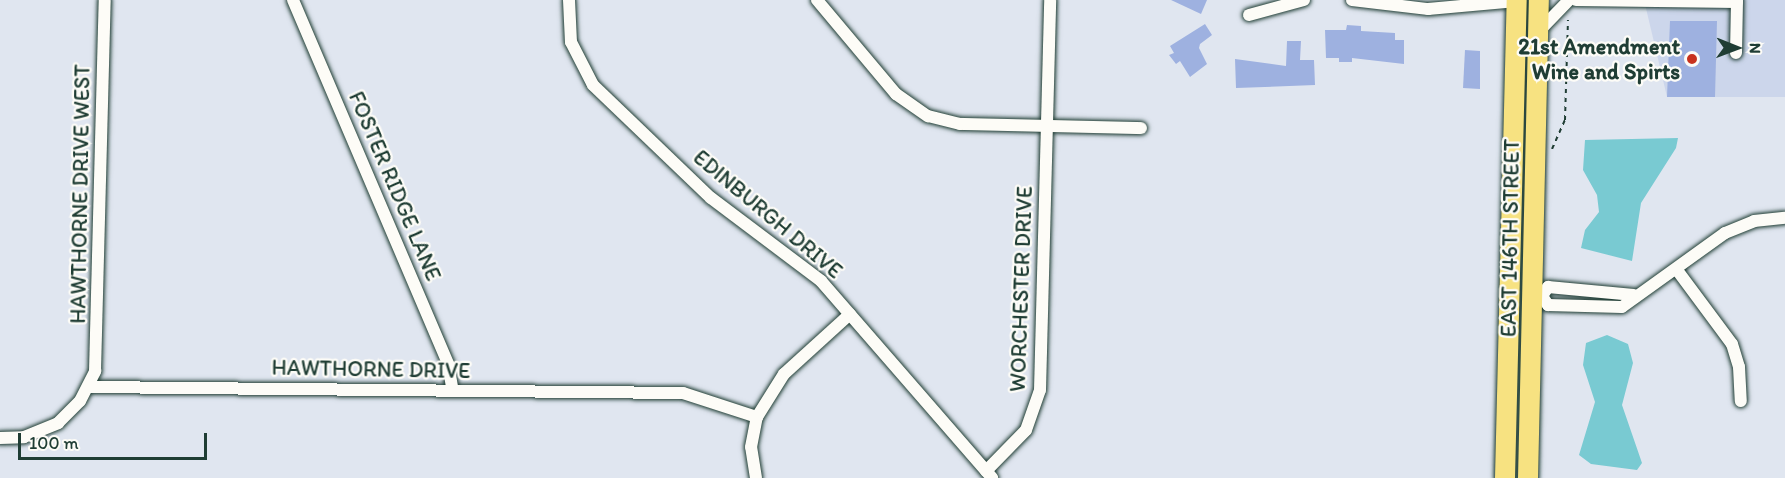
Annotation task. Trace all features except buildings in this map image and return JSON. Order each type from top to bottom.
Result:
[{"type":"main road","name":"EAST 146TH STREET","points":[[1505,478],[1517,0]]},
{"type":"main road","name":"EAST 146TH STREET","points":[[1528,478],[1537,296],[1539,0]]},
{"type":"street","name":"HAWTHORNE DRIVE WEST","points":[[90,387],[97,361],[105,0]]},
{"type":"street","name":"FOSTER RIDGE LANE","points":[[293,0],[448,364],[453,391]]},
{"type":"street","name":"EDINBURGH DRIVE","points":[[569,0],[570,42],[593,84],[711,198],[821,281],[989,475]]},
{"type":"street","points":[[817,0],[912,108],[928,116],[960,124],[1141,128]]},
{"type":"street","name":"WORCHESTER DRIVE","points":[[989,475],[1026,430],[1038,404],[1050,0]]},
{"type":"street","points":[[1249,15],[1304,0]]},
{"type":"street","points":[[1352,0],[1428,9],[1517,0]]},
{"type":"street","points":[[1576,0],[1737,1],[1736,53]]},
{"type":"street","points":[[1539,31],[1569,6]]},
{"type":"street","points":[[1510,295],[1537,296],[1548,305],[1622,307],[1634,295],[1677,270],[1740,225],[1785,218]]},
{"type":"street","points":[[1677,270],[1732,344],[1739,368],[1741,401]]},
{"type":"street","points":[[1537,296],[1548,287],[1634,295]]},
{"type":"street","points":[[756,478],[751,447],[757,417],[784,374],[849,314]]},
{"type":"street","name":"HAWTHORNE DRIVE","points":[[90,387],[683,393],[757,417]]},
{"type":"street","points":[[0,438],[24,437],[58,423],[90,387]]},
{"type":"path","points":[[1551,156],[1566,120],[1569,6]]},
{"type":"shaded area","points":[[1644,0],[1785,0],[1785,97],[1667,97]]},
{"type":"water","points":[[1678,138],[1676,148],[1641,203],[1632,261],[1581,248],[1585,230],[1599,212],[1597,195],[1583,170],[1585,140]]},
{"type":"water","points":[[1607,335],[1628,344],[1633,363],[1622,405],[1642,463],[1637,470],[1591,464],[1579,455],[1595,402],[1583,365],[1586,343]]},
{"type":"place","name":"21st Amendment Wine and Spirts","points":[[1692,59]]}]
